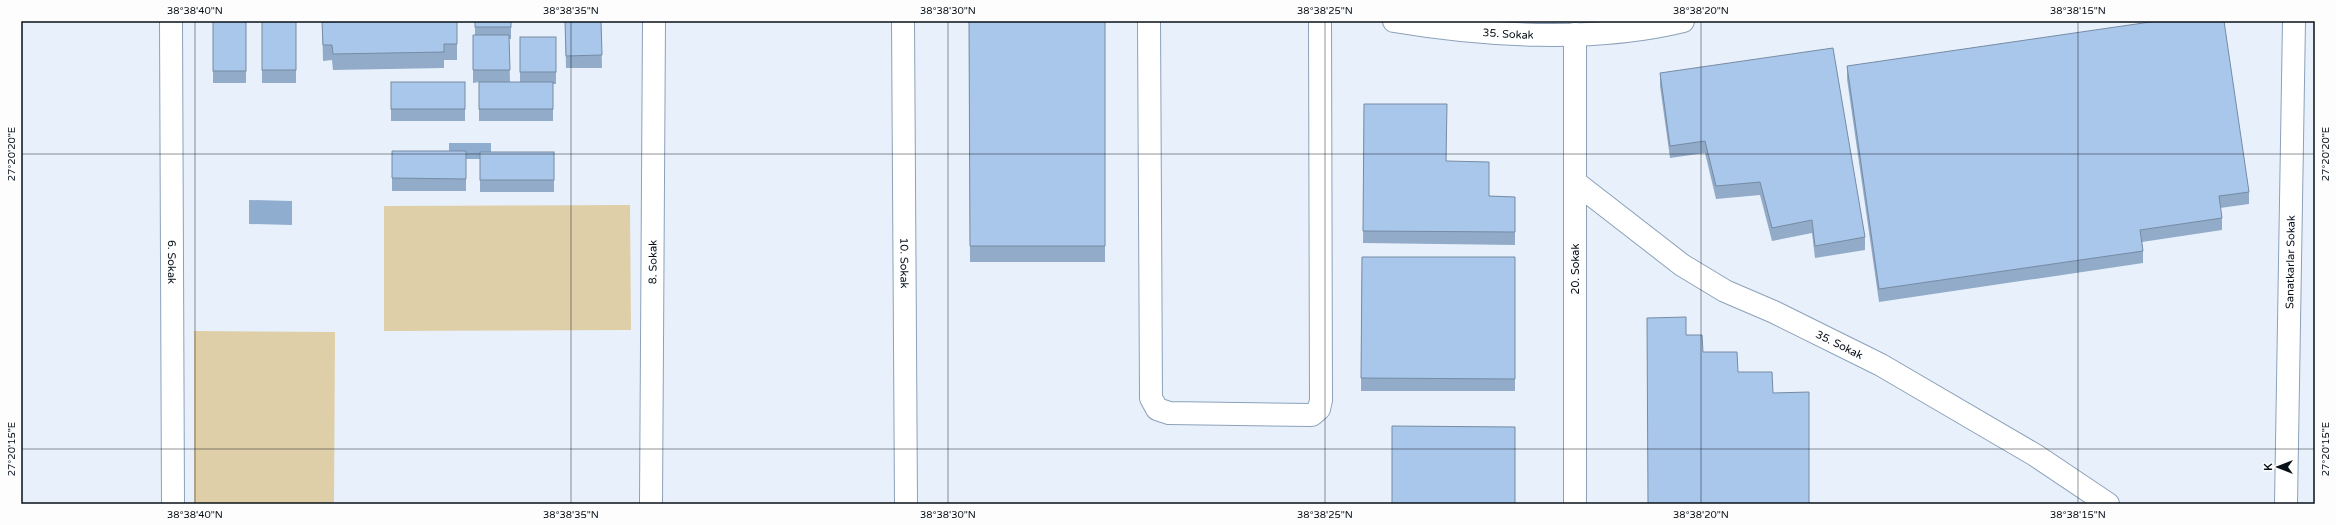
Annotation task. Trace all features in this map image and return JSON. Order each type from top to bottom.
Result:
[{"type":"street","name":"6. Sokak","points":[[171,21],[173,504]]},
{"type":"street","name":"8. Sokak","points":[[651,504],[654,21]]},
{"type":"street","name":"10. Sokak","points":[[903,21],[906,504]]},
{"type":"street","points":[[1149,21],[1151,398],[1157,409],[1169,413],[1312,415],[1319,409],[1321,400],[1320,21]]},
{"type":"street","name":"35. Sokak","points":[[1394,21],[1438,28],[1575,34],[1659,27],[1683,21]]},
{"type":"street","name":"Sanatkarlar Sokak","points":[[2286,504],[2294,21]]},
{"type":"street","name":"20. Sokak","points":[[1575,34],[1575,504]]},
{"type":"street","name":"35. Sokak","points":[[1575,182],[1682,265],[1725,291],[1774,312],[1880,365],[2035,455],[2108,504]]},
{"type":"shaded area","points":[[630,205],[631,330],[384,331],[384,206]]},
{"type":"shaded area","points":[[194,331],[335,332],[334,504],[194,504]]},
{"type":"water","points":[[449,143],[491,143],[491,159],[449,159]]},
{"type":"water","points":[[249,200],[292,201],[292,225],[249,224]]},
{"type":"building","points":[[213,21],[246,21],[246,71],[213,71]]},
{"type":"building","points":[[262,21],[296,21],[296,70],[262,70]]},
{"type":"building","points":[[457,21],[457,44],[444,44],[444,52],[333,54],[332,45],[323,45],[322,22]]},
{"type":"building","points":[[475,21],[511,21],[511,27],[475,27]]},
{"type":"building","points":[[565,21],[601,21],[602,55],[566,56]]},
{"type":"building","points":[[969,21],[1105,21],[1105,246],[970,246]]},
{"type":"building","points":[[2157,21],[2224,21],[2249,192],[2219,196],[2222,218],[2140,230],[2143,251],[1879,289],[1847,66]]},
{"type":"building","points":[[473,35],[509,35],[510,70],[473,70]]},
{"type":"building","points":[[520,37],[556,37],[556,72],[520,72]]},
{"type":"building","points":[[1833,48],[1865,237],[1815,246],[1812,220],[1772,228],[1760,182],[1716,186],[1705,141],[1670,146],[1660,73]]},
{"type":"building","points":[[391,82],[465,82],[465,109],[391,109]]},
{"type":"building","points":[[479,82],[553,82],[553,109],[479,109]]},
{"type":"building","points":[[1364,104],[1447,104],[1446,161],[1489,162],[1489,196],[1515,197],[1515,232],[1363,231]]},
{"type":"building","points":[[392,151],[466,151],[466,179],[392,178]]},
{"type":"building","points":[[480,152],[554,152],[554,180],[480,180]]},
{"type":"building","points":[[1362,257],[1515,257],[1515,379],[1361,378]]},
{"type":"building","points":[[1686,317],[1686,335],[1702,335],[1703,352],[1737,352],[1738,372],[1772,372],[1773,393],[1809,392],[1809,504],[1648,504],[1647,318]]},
{"type":"building","points":[[1392,426],[1515,427],[1515,504],[1392,504]]}]
